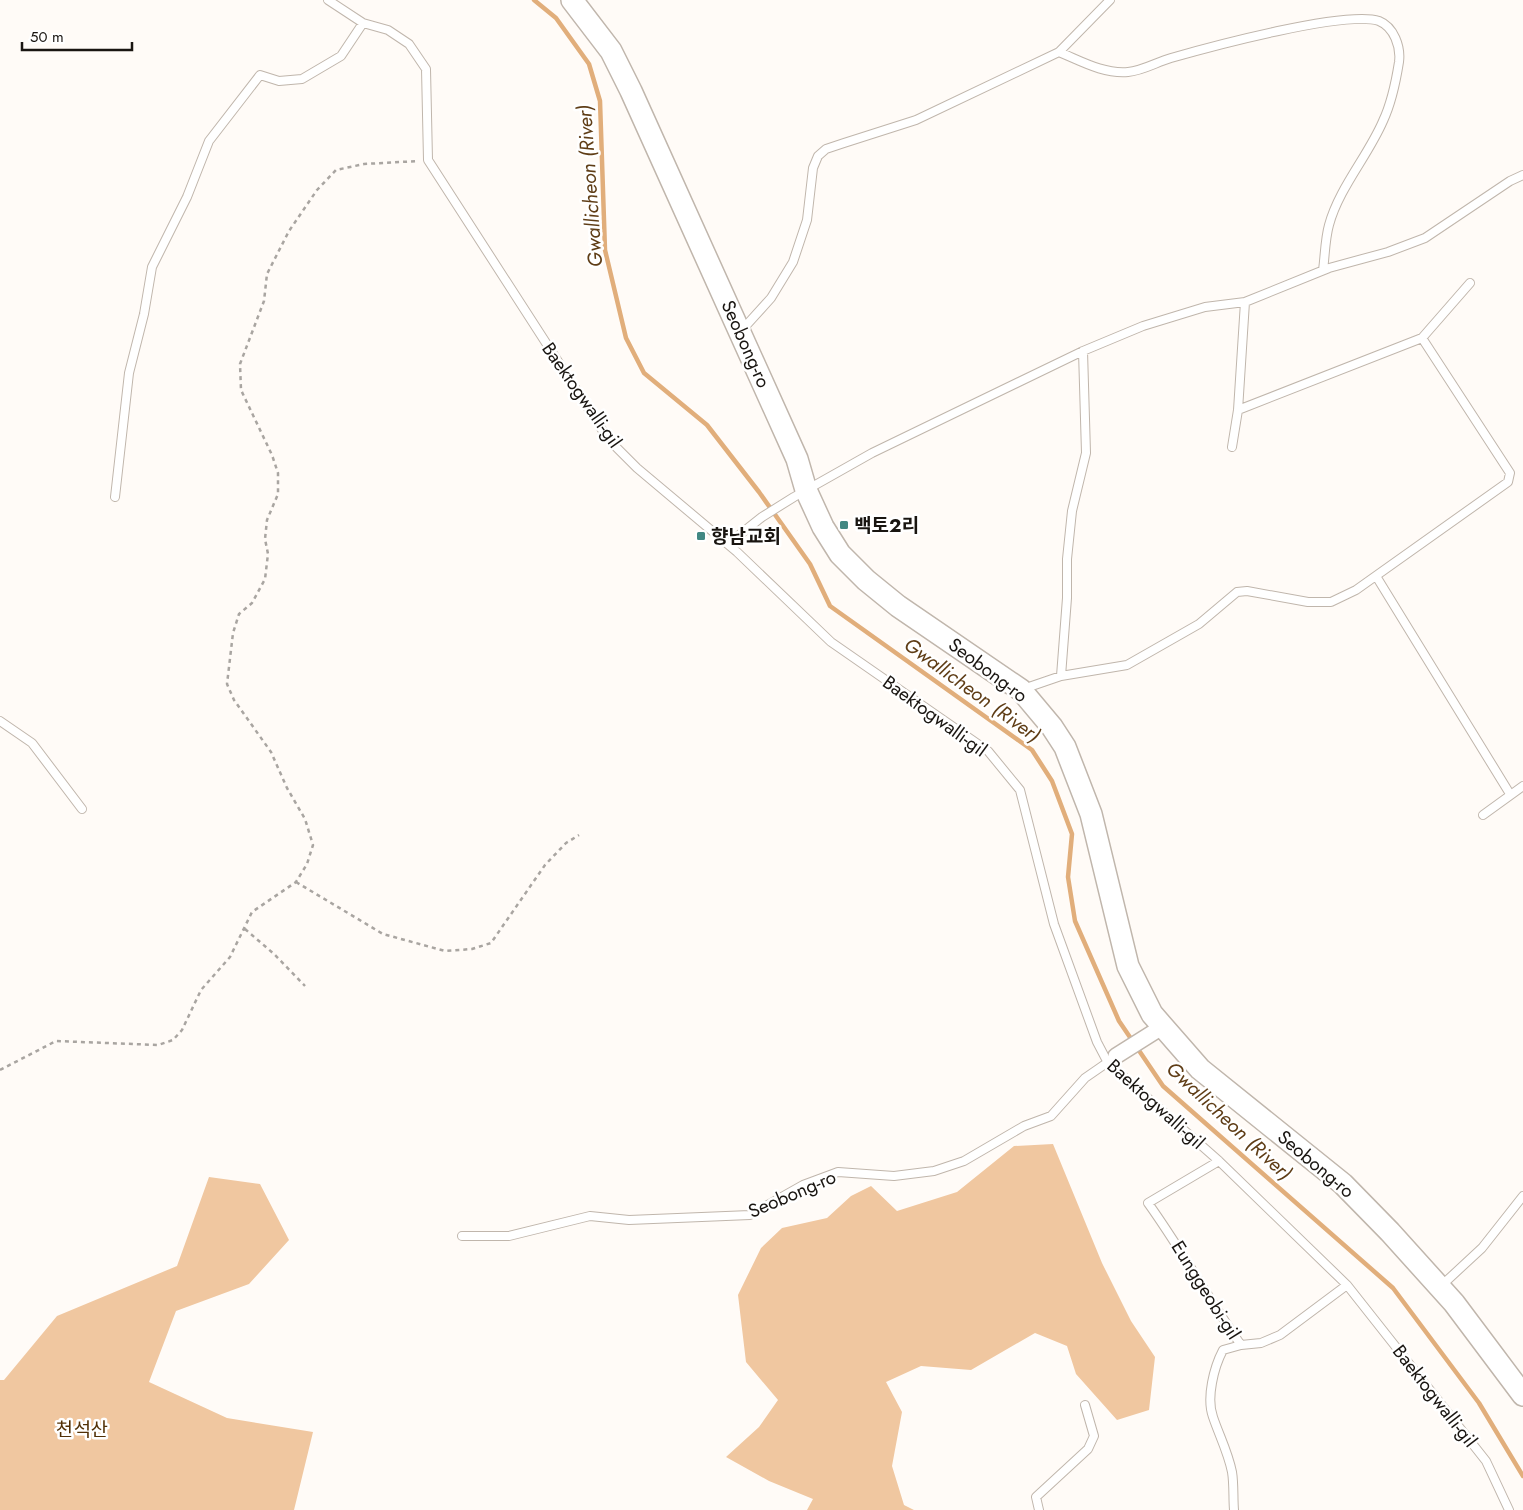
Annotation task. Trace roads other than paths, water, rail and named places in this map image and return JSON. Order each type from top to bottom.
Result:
[{"type":"main road","name":"Seobong-ro","points":[[572,0],[611,50],[797,459],[800,494],[840,554],[866,580],[898,606],[1021,690],[1052,727],[1065,747],[1090,814],[1128,966],[1152,1014],[1200,1069],[1342,1184],[1390,1232],[1440,1288],[1523,1395]]},
{"type":"street","points":[[1112,1059],[1162,1027]]},
{"type":"lane","points":[[115,497],[129,373],[144,314],[152,267],[187,197],[209,141],[260,75],[279,82],[302,79],[341,56],[363,23],[328,0]]},
{"type":"lane","points":[[740,332],[771,298],[793,262],[807,220],[813,168],[818,156],[826,150],[844,143],[916,120],[1059,52],[1110,0]]},
{"type":"lane","points":[[1059,52],[1101,70],[1128,72],[1172,58],[1271,34],[1350,18],[1379,22],[1389,28],[1398,42],[1399,60],[1395,81],[1384,120],[1343,193],[1329,225],[1323,270]]},
{"type":"lane","name":"Baektogwalli-gil","points":[[363,23],[388,30],[409,44],[426,69],[428,160],[608,439],[637,468],[728,544],[831,642],[988,751],[1020,790],[1054,924],[1097,1042],[1112,1059],[1347,1285],[1486,1461],[1509,1510]]},
{"type":"lane","points":[[728,544],[762,518],[872,453],[1083,352],[1143,326],[1206,307],[1245,302],[1323,270],[1425,238],[1502,186],[1523,175]]},
{"type":"lane","points":[[1238,410],[1422,338],[1470,283]]},
{"type":"lane","points":[[1232,447],[1238,410],[1245,302]]},
{"type":"lane","points":[[1021,690],[1061,676],[1128,665],[1199,624],[1237,592],[1248,591],[1308,602],[1331,602],[1356,590],[1508,482],[1510,473],[1422,338]]},
{"type":"lane","points":[[1061,676],[1067,598],[1066,559],[1072,511],[1086,453],[1083,352]]},
{"type":"lane","points":[[1376,576],[1510,794]]},
{"type":"lane","points":[[0,721],[32,743],[82,809]]},
{"type":"lane","points":[[1483,815],[1523,786]]},
{"type":"lane","name":"Seobong-ro","points":[[462,1236],[509,1236],[590,1216],[629,1220],[750,1215],[803,1185],[838,1172],[894,1176],[934,1171],[964,1161],[1024,1126],[1051,1116],[1085,1078],[1112,1059]]},
{"type":"lane","name":"Eunggeobi-gil","points":[[1219,1161],[1148,1203],[1177,1242],[1207,1297],[1241,1345],[1223,1350],[1217,1362],[1212,1392],[1212,1415],[1223,1441],[1232,1472],[1234,1510]]},
{"type":"lane","points":[[1440,1288],[1482,1248],[1523,1196]]},
{"type":"lane","points":[[1241,1345],[1261,1343],[1280,1335],[1347,1285]]},
{"type":"lane","points":[[1039,1510],[1036,1497],[1088,1449],[1094,1436],[1085,1405]]},
{"type":"waterway","name":"Gwallicheon (River)","points":[[534,0],[556,18],[589,64],[600,101],[605,250],[626,338],[644,373],[707,425],[759,492],[810,564],[830,606],[1032,750],[1052,781],[1072,834],[1068,877],[1075,921],[1119,1021],[1163,1086],[1393,1288],[1479,1403],[1523,1476]]},
{"type":"place","name":"백토2리","points":[[844,525]]},
{"type":"place","name":"향남교회","points":[[701,536]]},
{"type":"park label","name":"천석산","points":[[82,1429]]}]
